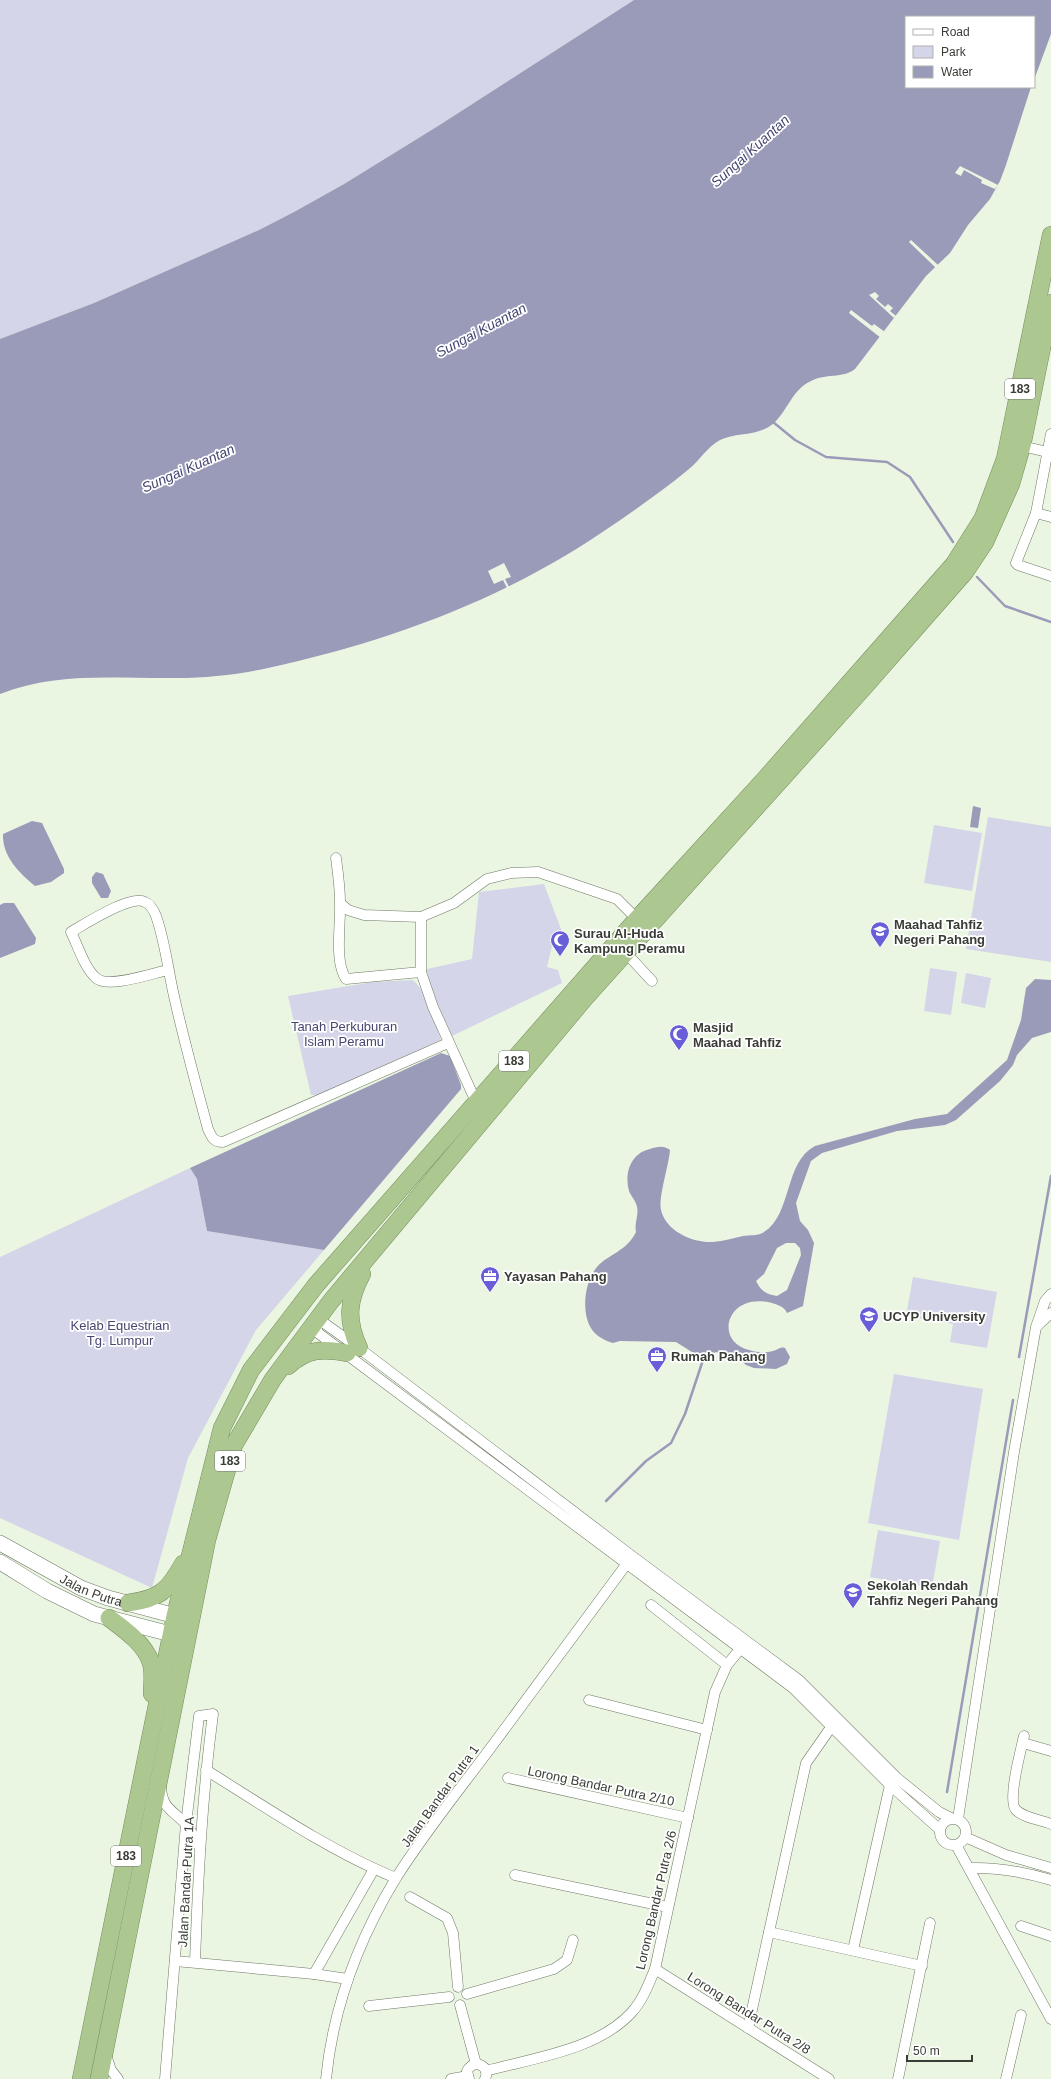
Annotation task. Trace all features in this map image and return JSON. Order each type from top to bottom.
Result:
[{"type":"highway","name":"183","points":[[978,539],[983,518],[1005,459],[1051,235]]},
{"type":"highway","name":"183","points":[[82,2079],[150,1739],[183,1618],[234,1445],[273,1379],[315,1323],[377,1247],[585,998],[866,685],[959,568],[1004,504],[1022,446],[1051,303]]},
{"type":"highway","name":"183","points":[[183,1618],[193,1543],[222,1428],[251,1370],[316,1285],[477,1104],[637,919],[959,568]]},
{"type":"highway","points":[[218,1444],[230,1432],[259,1375],[293,1329],[303,1324],[315,1323],[312,1314],[314,1304],[383,1221],[387,1205]]},
{"type":"highway","points":[[273,1379],[291,1363],[308,1353],[328,1349],[353,1351],[354,1336],[350,1306],[354,1289],[377,1247]]},
{"type":"highway","points":[[128,1603],[149,1600],[162,1592],[174,1580],[193,1543]]},
{"type":"highway","points":[[109,1618],[138,1643],[147,1653],[152,1664],[150,1739]]},
{"type":"highway","name":"183","points":[[99,2079],[160,1769],[179,1636]]},
{"type":"main road","name":"Jalan Putra","points":[[0,1543],[80,1588],[183,1618]]},
{"type":"main road","name":"Jalan Putra","points":[[0,1562],[46,1591],[94,1614],[179,1636]]},
{"type":"street","points":[[1051,434],[1049,453],[1036,513],[1016,563],[1018,566],[1051,576]]},
{"type":"street","points":[[1022,446],[1049,453]]},
{"type":"street","points":[[1036,513],[1051,517]]},
{"type":"street","points":[[336,858],[340,904],[339,934],[341,963],[342,973],[346,979],[421,972]]},
{"type":"street","points":[[340,904],[348,910],[364,915],[421,917],[454,903],[471,888],[487,879],[511,873],[538,872],[607,894],[623,903],[637,919]]},
{"type":"street","points":[[168,970],[116,982],[103,982],[96,978],[86,964],[71,932],[122,904],[134,900],[144,901],[150,906],[156,916],[208,1129],[212,1139],[217,1142],[224,1142],[448,1043]]},
{"type":"street","points":[[421,917],[421,972],[433,1007],[448,1043],[477,1104]]},
{"type":"street","points":[[626,953],[652,981]]},
{"type":"street","points":[[954,1819],[1036,1327],[1045,1301],[1051,1294]]},
{"type":"street","points":[[1036,1327],[1051,1312]]},
{"type":"street","points":[[315,1323],[324,1323],[353,1351],[744,1645],[794,1688],[890,1785],[939,1829]]},
{"type":"street","name":"Jalan Bandar Putra 1","points":[[326,2079],[332,2034],[348,1979],[368,1934],[396,1878],[446,1808],[630,1560]]},
{"type":"street","points":[[651,1606],[727,1665]]},
{"type":"street","points":[[744,1645],[799,1680],[897,1778],[939,1812],[954,1819],[966,1829],[965,1837],[956,1845]]},
{"type":"street","name":"Lorong Bandar Putra 2/6","points":[[485,2075],[586,2044],[613,2028],[633,2012],[645,1993],[655,1969],[715,1692],[727,1665],[744,1645]]},
{"type":"street","points":[[589,1700],[707,1730]]},
{"type":"street","name":"Jalan Bandar Putra 1A","points":[[186,1824],[199,1716],[213,1714],[206,1770],[200,1848],[195,1962],[314,1974],[348,1979]]},
{"type":"street","points":[[748,2028],[806,1763],[838,1718]]},
{"type":"street","points":[[1051,1751],[1024,1739],[1012,1799],[1016,1809],[1024,1815],[1051,1824]]},
{"type":"street","points":[[160,1769],[164,1804],[172,1813],[186,1824],[200,1848]]},
{"type":"street","points":[[206,1770],[284,1818],[374,1869],[396,1878]]},
{"type":"street","name":"Lorong Bandar Putra 2/10","points":[[508,1778],[688,1818]]},
{"type":"street","points":[[853,1950],[890,1785]]},
{"type":"street","points":[[954,1819],[943,1822],[939,1829],[940,1838],[943,1842],[956,1845],[1051,2019]]},
{"type":"street","points":[[165,2079],[186,1824]]},
{"type":"street","points":[[965,1837],[1006,1855],[1051,1868]]},
{"type":"street","points":[[969,1868],[988,1868],[1028,1873],[1051,1880]]},
{"type":"street","points":[[314,1974],[374,1869]]},
{"type":"street","points":[[516,1874],[668,1907]]},
{"type":"street","points":[[410,1897],[448,1918],[453,1933],[458,1986]]},
{"type":"street","points":[[898,2079],[930,1923]]},
{"type":"street","points":[[1021,1926],[1051,1936]]},
{"type":"street","points":[[769,1932],[922,1966]]},
{"type":"street","points":[[467,1994],[554,1969],[567,1960],[573,1940]]},
{"type":"street","points":[[175,1960],[195,1962]]},
{"type":"street","name":"Lorong Bandar Putra 2/8","points":[[655,1969],[828,2079]]},
{"type":"street","points":[[458,1986],[464,1988],[467,1994],[465,2002],[460,2005]]},
{"type":"street","points":[[458,1986],[450,1991],[449,1997],[451,2002],[460,2005]]},
{"type":"street","points":[[369,2006],[449,1997]]},
{"type":"street","points":[[460,2005],[476,2064]]},
{"type":"street","points":[[1006,2079],[1021,2015]]},
{"type":"street","points":[[105,2051],[108,2062],[118,2079]]},
{"type":"street","points":[[451,2079],[468,2078],[469,2068],[476,2064],[483,2066],[485,2075]]},
{"type":"green space","points":[[0,0],[634,0],[438,126],[344,184],[294,212],[259,230],[94,303],[0,339]]},
{"type":"green space","points":[[988,817],[1051,827],[1051,962],[966,949]]},
{"type":"green space","points":[[934,825],[982,833],[972,891],[924,883]]},
{"type":"green space","points":[[544,884],[567,945],[553,942],[547,967],[558,970],[562,983],[452,1036],[430,987],[427,969],[472,959],[479,892]]},
{"type":"green space","points":[[930,968],[957,972],[951,1015],[924,1011]]},
{"type":"green space","points":[[966,973],[991,978],[985,1008],[961,1003]]},
{"type":"green space","name":"Tanah Perkuburan Islam Peramu","points":[[412,980],[417,984],[426,998],[441,1040],[318,1095],[311,1095],[288,996],[373,982]]},
{"type":"green space","name":"Kelab Equestrian Tg. Lumpur","points":[[190,1168],[197,1179],[207,1231],[324,1250],[256,1330],[188,1458],[152,1588],[0,1518],[0,1257]]},
{"type":"green space","points":[[913,1277],[997,1292],[987,1348],[950,1342],[953,1324],[906,1316]]},
{"type":"green space","points":[[894,1374],[983,1389],[959,1540],[868,1523]]},
{"type":"green space","points":[[878,1530],[940,1541],[932,1588],[870,1577]]},
{"type":"water","name":"Sungai Kuantan","points":[[634,0],[1051,0],[1051,34],[1035,77],[1035,16],[905,16],[905,88],[1031,88],[1006,165],[1000,181],[990,199],[968,225],[950,253],[926,276],[855,369],[845,374],[822,377],[805,385],[795,395],[779,418],[768,427],[754,432],[733,436],[715,443],[697,462],[657,494],[601,533],[563,557],[482,599],[399,632],[312,658],[258,670],[189,678],[110,677],[66,679],[22,687],[0,694],[0,339],[94,303],[259,230],[344,184],[438,126]]},
{"type":"water","points":[[973,806],[981,808],[978,828],[970,827]]},
{"type":"water","points":[[32,821],[42,823],[64,869],[64,873],[51,882],[35,886],[18,870],[8,857],[3,842],[3,834]]},
{"type":"water","points":[[96,872],[103,874],[111,891],[108,898],[101,898],[92,883],[92,877]]},
{"type":"water","points":[[4,903],[14,903],[36,938],[35,944],[0,958],[0,905]]},
{"type":"water","points":[[1035,979],[1051,980],[1051,1032],[1032,1038],[1017,1055],[1013,1065],[1000,1081],[956,1120],[945,1125],[897,1131],[822,1153],[811,1161],[796,1203],[800,1221],[808,1230],[814,1243],[803,1306],[787,1313],[779,1305],[757,1301],[744,1304],[735,1310],[730,1319],[729,1328],[731,1337],[738,1345],[756,1352],[766,1352],[785,1348],[790,1357],[787,1364],[776,1369],[754,1368],[746,1365],[741,1360],[716,1352],[703,1359],[676,1342],[620,1341],[613,1343],[597,1335],[593,1331],[589,1325],[585,1309],[588,1285],[594,1271],[598,1266],[627,1245],[636,1232],[637,1207],[629,1191],[628,1171],[634,1159],[643,1151],[658,1147],[665,1147],[670,1150],[660,1205],[664,1217],[674,1230],[689,1238],[705,1242],[713,1242],[762,1233],[773,1224],[779,1214],[798,1164],[805,1154],[815,1146],[915,1119],[947,1114],[1007,1060],[1021,1020],[1026,988]],"holes":[[[786,1243],[795,1243],[800,1248],[801,1255],[787,1290],[777,1296],[764,1292],[756,1281],[764,1274],[777,1248]]]},
{"type":"water","points":[[441,1053],[450,1056],[461,1085],[461,1089],[324,1250],[207,1231],[197,1179],[190,1168]]},
{"type":"pier","points":[[960,166],[998,185],[995,189],[981,183],[982,180],[964,170],[961,176],[955,173]]},
{"type":"pier","points":[[911,240],[938,265],[936,268],[909,242]]},
{"type":"pier","points":[[875,292],[879,296],[876,299],[885,307],[888,304],[893,308],[890,311],[896,316],[894,318],[869,295]]},
{"type":"pier","points":[[851,310],[872,326],[874,324],[885,332],[881,338],[849,313]]},
{"type":"pier","points":[[504,563],[511,577],[505,579],[509,587],[507,588],[503,580],[494,584],[488,571]]},
{"type":"waterway","points":[[773,422],[795,440],[826,457],[887,462],[910,477],[953,542]]},
{"type":"waterway","points":[[977,577],[1005,606],[1051,622]]},
{"type":"waterway","points":[[1019,1357],[1051,1176]]},
{"type":"waterway","points":[[606,1501],[646,1461],[671,1443],[685,1414],[704,1357]]},
{"type":"waterway","points":[[947,1792],[1013,1400]]},
{"type":"place","name":"Maahad Tahfiz Negeri Pahang","points":[[880,948]]},
{"type":"place","name":"Surau Al-Huda Kampung Peramu","points":[[560,957]]},
{"type":"place","name":"Masjid Maahad Tahfiz","points":[[679,1051]]},
{"type":"place","name":"Yayasan Pahang","points":[[490,1293]]},
{"type":"place","name":"UCYP University","points":[[869,1333]]},
{"type":"place","name":"Rumah Pahang","points":[[657,1373]]},
{"type":"place","name":"Sekolah Rendah Tahfiz Negeri Pahang","points":[[853,1609]]}]
